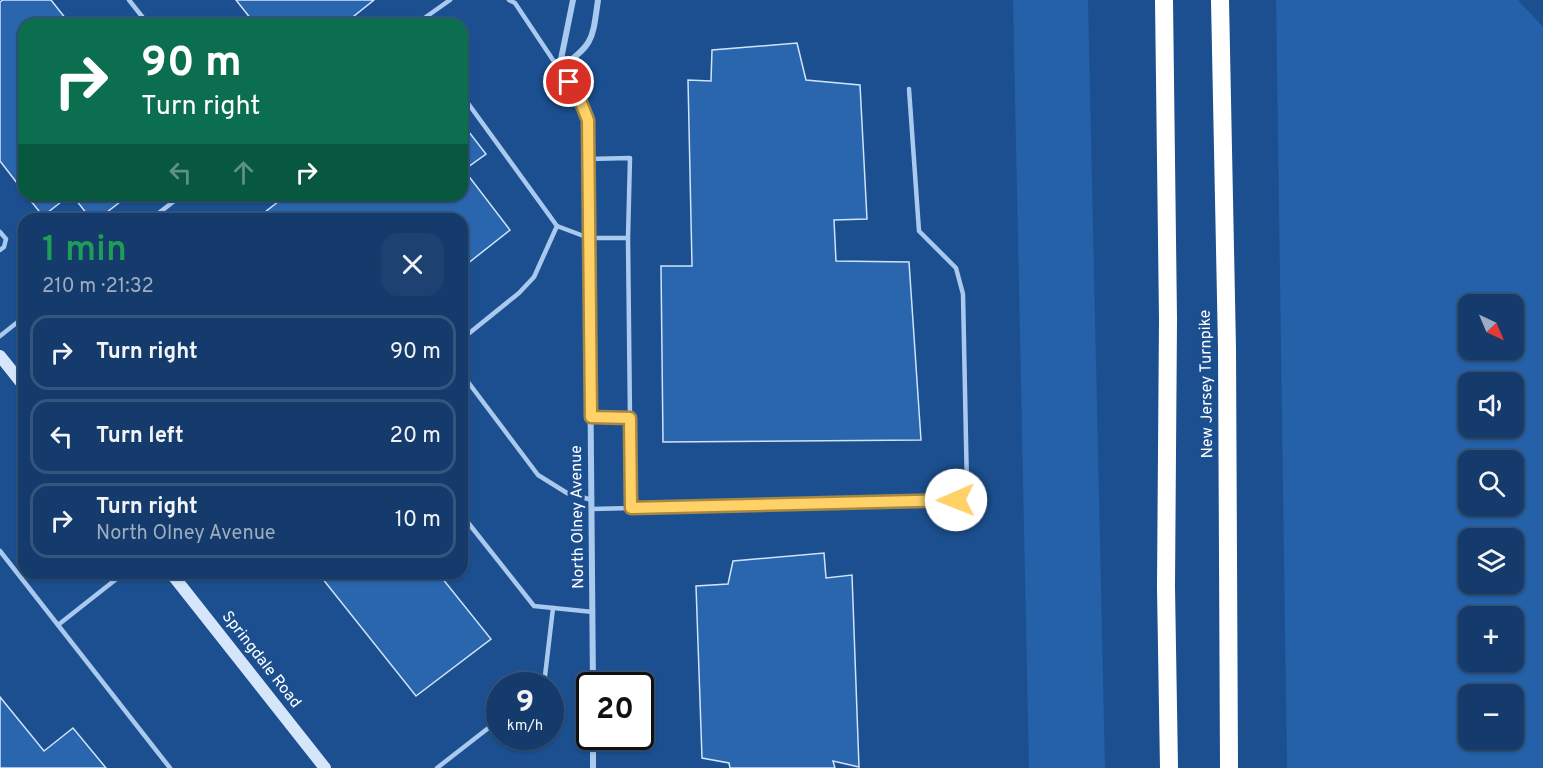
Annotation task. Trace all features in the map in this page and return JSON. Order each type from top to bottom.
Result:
[{"type":"highway","points":[[1164,0],[1168,319],[1166,587],[1169,768]]},
{"type":"highway","name":"New Jersey Turnpike","points":[[1220,0],[1227,360],[1229,768]]},
{"type":"main road","points":[[0,356],[18,378]]},
{"type":"main road","name":"Springdale Road","points":[[176,579],[325,768]]},
{"type":"street","points":[[559,69],[573,0]]},
{"type":"street","points":[[559,69],[583,50],[589,42],[593,34],[598,0]]},
{"type":"street","name":"North Olney Avenue","points":[[559,69],[578,95],[588,120],[593,672]]},
{"type":"street","points":[[592,768],[593,750]]},
{"type":"lane","points":[[129,0],[143,18]]},
{"type":"lane","points":[[424,18],[450,0]]},
{"type":"lane","points":[[509,0],[515,3],[559,69]]},
{"type":"lane","points":[[592,509],[956,500],[967,489],[963,294],[956,268],[919,231],[909,89]]},
{"type":"lane","points":[[468,103],[557,226],[589,238],[628,238]]},
{"type":"lane","points":[[588,159],[630,159],[628,238],[631,508]]},
{"type":"lane","points":[[159,213],[174,201]]},
{"type":"lane","points":[[468,334],[519,293],[534,277],[557,226]]},
{"type":"lane","points":[[0,232],[6,239],[4,247],[0,250]]},
{"type":"lane","points":[[0,336],[18,322]]},
{"type":"lane","points":[[468,382],[538,475],[567,493],[592,500]]},
{"type":"lane","points":[[591,417],[630,418]]},
{"type":"lane","points":[[468,523],[534,606],[593,612]]},
{"type":"lane","points":[[0,551],[18,574]]},
{"type":"lane","points":[[22,579],[170,768]]},
{"type":"lane","points":[[58,625],[116,579]]},
{"type":"lane","points":[[545,672],[553,608]]},
{"type":"lane","points":[[437,768],[486,730]]},
{"type":"shaded area","points":[[1013,0],[1088,0],[1105,768],[1029,768]]},
{"type":"shaded area","points":[[1276,0],[1518,0],[1543,27],[1543,768],[1287,768]]},
{"type":"building","points":[[3,0],[51,0],[65,18],[18,18],[18,184],[0,161],[0,2]]},
{"type":"building","points":[[236,0],[374,0],[352,18],[250,18]]},
{"type":"building","points":[[797,43],[806,80],[860,85],[867,219],[834,220],[836,261],[909,262],[921,440],[663,442],[661,266],[692,266],[688,80],[711,81],[712,50]]},
{"type":"building","points":[[468,131],[486,154],[468,167]]},
{"type":"building","points":[[468,175],[510,230],[468,263],[468,213],[264,213],[279,201],[468,201]]},
{"type":"building","points":[[31,201],[62,201],[47,213],[41,213]]},
{"type":"building","points":[[77,201],[121,201],[106,213],[86,213]]},
{"type":"building","points":[[824,553],[826,578],[852,575],[859,767],[833,761],[835,768],[730,768],[729,763],[702,758],[696,586],[728,584],[733,561]]},
{"type":"building","points":[[323,579],[443,579],[491,639],[416,696]]},
{"type":"building","points":[[0,697],[44,751],[73,728],[106,768],[0,768]]},
{"type":"route","points":[[569,82],[584,107],[588,120],[591,417],[630,418],[631,508],[956,500]]}]
